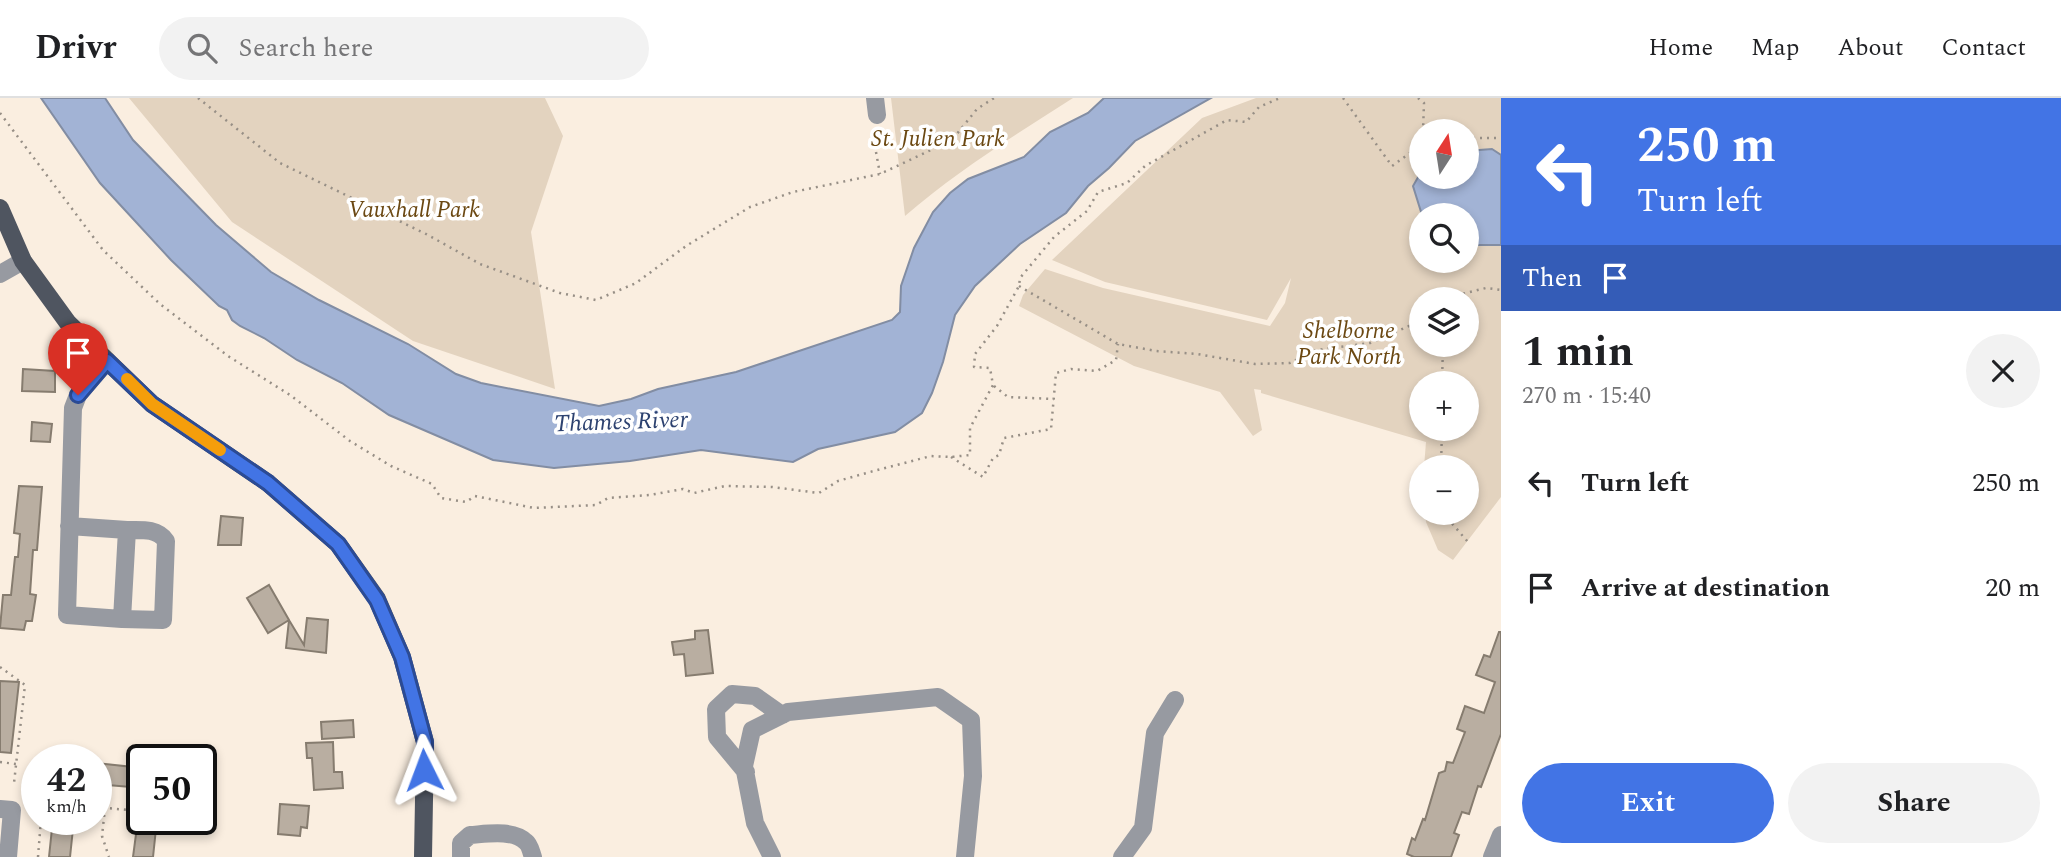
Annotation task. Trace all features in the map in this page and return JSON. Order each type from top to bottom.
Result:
[{"type":"main road","points":[[0,208],[23,261],[68,323],[152,404],[268,483],[338,544],[377,600],[402,657],[425,742],[423,857]]},
{"type":"street","points":[[0,274],[23,261]]},
{"type":"street","points":[[69,526],[149,530],[163,536],[166,541],[163,620],[67,615],[69,526],[73,408],[78,395],[107,361]]},
{"type":"street","points":[[122,619],[127,530]]},
{"type":"street","points":[[746,772],[717,737],[716,709],[732,694],[755,696],[782,715]]},
{"type":"street","points":[[772,857],[755,822],[744,766],[752,730],[788,712],[938,697],[971,720],[973,776],[965,857]]},
{"type":"street","points":[[1122,857],[1143,828],[1155,733],[1175,700]]},
{"type":"street","points":[[6,810],[8,857]]},
{"type":"street","points":[[461,857],[461,844],[470,835],[502,834],[518,836],[528,843],[533,857]]},
{"type":"street","points":[[1492,857],[1501,835]]},
{"type":"path","points":[[198,98],[280,163],[428,235],[480,264],[560,293],[596,300],[636,283],[686,246],[750,207],[793,192],[880,174],[952,140],[977,109],[993,98]]},
{"type":"path","points":[[0,113],[103,250],[160,304],[228,356],[290,395],[351,441],[391,466],[432,484],[441,498],[466,502],[475,496],[534,508],[569,508],[596,505],[608,498],[683,489],[694,493],[725,486],[772,487],[819,493],[838,481],[870,471],[931,456],[970,455],[970,428],[993,385],[990,368],[974,367],[975,354],[997,326],[1019,286],[1020,278],[1054,237],[1087,211],[1098,192],[1128,183],[1145,166],[1227,120],[1246,122],[1259,107],[1280,98]]},
{"type":"path","points":[[1343,98],[1392,166],[1409,154]]},
{"type":"path","points":[[1418,98],[1424,103],[1423,119]]},
{"type":"path","points":[[1479,138],[1501,138]]},
{"type":"path","points":[[876,152],[880,174]]},
{"type":"path","points":[[1019,286],[1118,344],[1255,364],[1290,363],[1316,349],[1370,343],[1409,326]]},
{"type":"path","points":[[1479,290],[1501,290]]},
{"type":"path","points":[[951,457],[983,477],[993,458],[999,455],[1003,438],[1051,429],[1056,373],[1071,369],[1097,371],[1116,360],[1118,344]]},
{"type":"path","points":[[993,385],[1007,397],[1054,399]]},
{"type":"path","points":[[1453,525],[1468,542]]},
{"type":"path","points":[[0,667],[25,685],[14,783]]},
{"type":"path","points":[[0,762],[16,764]]},
{"type":"path","points":[[38,857],[40,835]]},
{"type":"path","points":[[102,835],[109,857]]},
{"type":"green space","name":"Vauxhall Park","points":[[129,98],[545,98],[563,136],[531,232],[555,389],[413,341],[232,222]]},
{"type":"green space","name":"St. Julien Park","points":[[891,98],[1073,98],[966,169],[905,216]]},
{"type":"green space","name":"Shelborne Park North","points":[[1256,98],[1501,98],[1501,497],[1453,560],[1438,550],[1427,525],[1479,525],[1479,455],[1425,455],[1426,442],[1423,441],[1479,441],[1479,371],[1409,371],[1409,437],[1254,389],[1262,430],[1253,436],[1220,392],[1134,366],[1019,306],[1023,295],[1045,269],[1103,288],[1270,326],[1285,303],[1291,278],[1267,320],[1105,282],[1052,260],[1202,118]]},
{"type":"water","name":"Thames River","points":[[41,98],[105,98],[133,140],[216,225],[271,272],[319,300],[408,344],[456,374],[481,383],[599,406],[631,399],[658,389],[736,372],[892,320],[900,312],[901,286],[914,248],[933,212],[950,193],[968,179],[1024,157],[1050,132],[1088,113],[1104,98],[1211,98],[1135,141],[1088,186],[1066,213],[1020,244],[975,286],[955,315],[943,362],[922,413],[895,432],[818,449],[793,462],[701,450],[630,461],[554,468],[493,460],[389,415],[342,383],[240,326],[232,320],[227,310],[219,306],[171,260],[100,183]]},
{"type":"water","points":[[1492,149],[1501,155],[1501,245],[1479,245],[1479,203],[1418,203],[1414,189],[1479,189],[1479,150]]},
{"type":"building","points":[[23,369],[55,371],[55,392],[22,391]]},
{"type":"building","points":[[32,422],[52,424],[50,442],[31,441]]},
{"type":"building","points":[[19,486],[42,487],[30,594],[36,595],[32,621],[26,621],[24,630],[0,628],[3,595],[11,595],[15,557],[18,557],[20,534],[14,533]]},
{"type":"building","points":[[221,516],[243,518],[241,545],[218,545]]},
{"type":"building","points":[[269,585],[289,620],[268,633],[247,598]]},
{"type":"building","points":[[307,618],[328,620],[326,653],[286,648],[289,620],[304,645]]},
{"type":"building","points":[[708,630],[713,673],[686,676],[684,654],[674,655],[672,642],[695,639],[695,631]]},
{"type":"building","points":[[1499,632],[1501,734],[1481,787],[1478,786],[1469,814],[1462,812],[1454,833],[1459,835],[1451,857],[1414,857],[1407,854],[1412,838],[1415,840],[1423,819],[1425,820],[1439,773],[1445,771],[1447,762],[1453,763],[1465,732],[1457,729],[1465,706],[1484,713],[1495,682],[1476,675],[1484,655],[1490,657]]},
{"type":"building","points":[[0,681],[19,682],[11,753],[0,752]]},
{"type":"building","points":[[353,720],[354,737],[322,739],[321,722]]},
{"type":"building","points":[[333,742],[334,772],[342,772],[343,788],[314,790],[312,758],[307,758],[306,743]]},
{"type":"building","points":[[112,765],[126,766],[126,787],[112,785]]},
{"type":"building","points":[[280,804],[309,806],[307,828],[301,827],[300,836],[278,834]]},
{"type":"building","points":[[51,835],[72,835],[70,857],[49,857]]},
{"type":"building","points":[[136,835],[155,835],[153,857],[133,857]]},
{"type":"slow traffic","points":[[127,379],[152,404],[220,450]]},
{"type":"route","points":[[78,395],[107,361],[152,404],[268,483],[338,544],[377,600],[402,657],[425,742],[424,770]]}]
